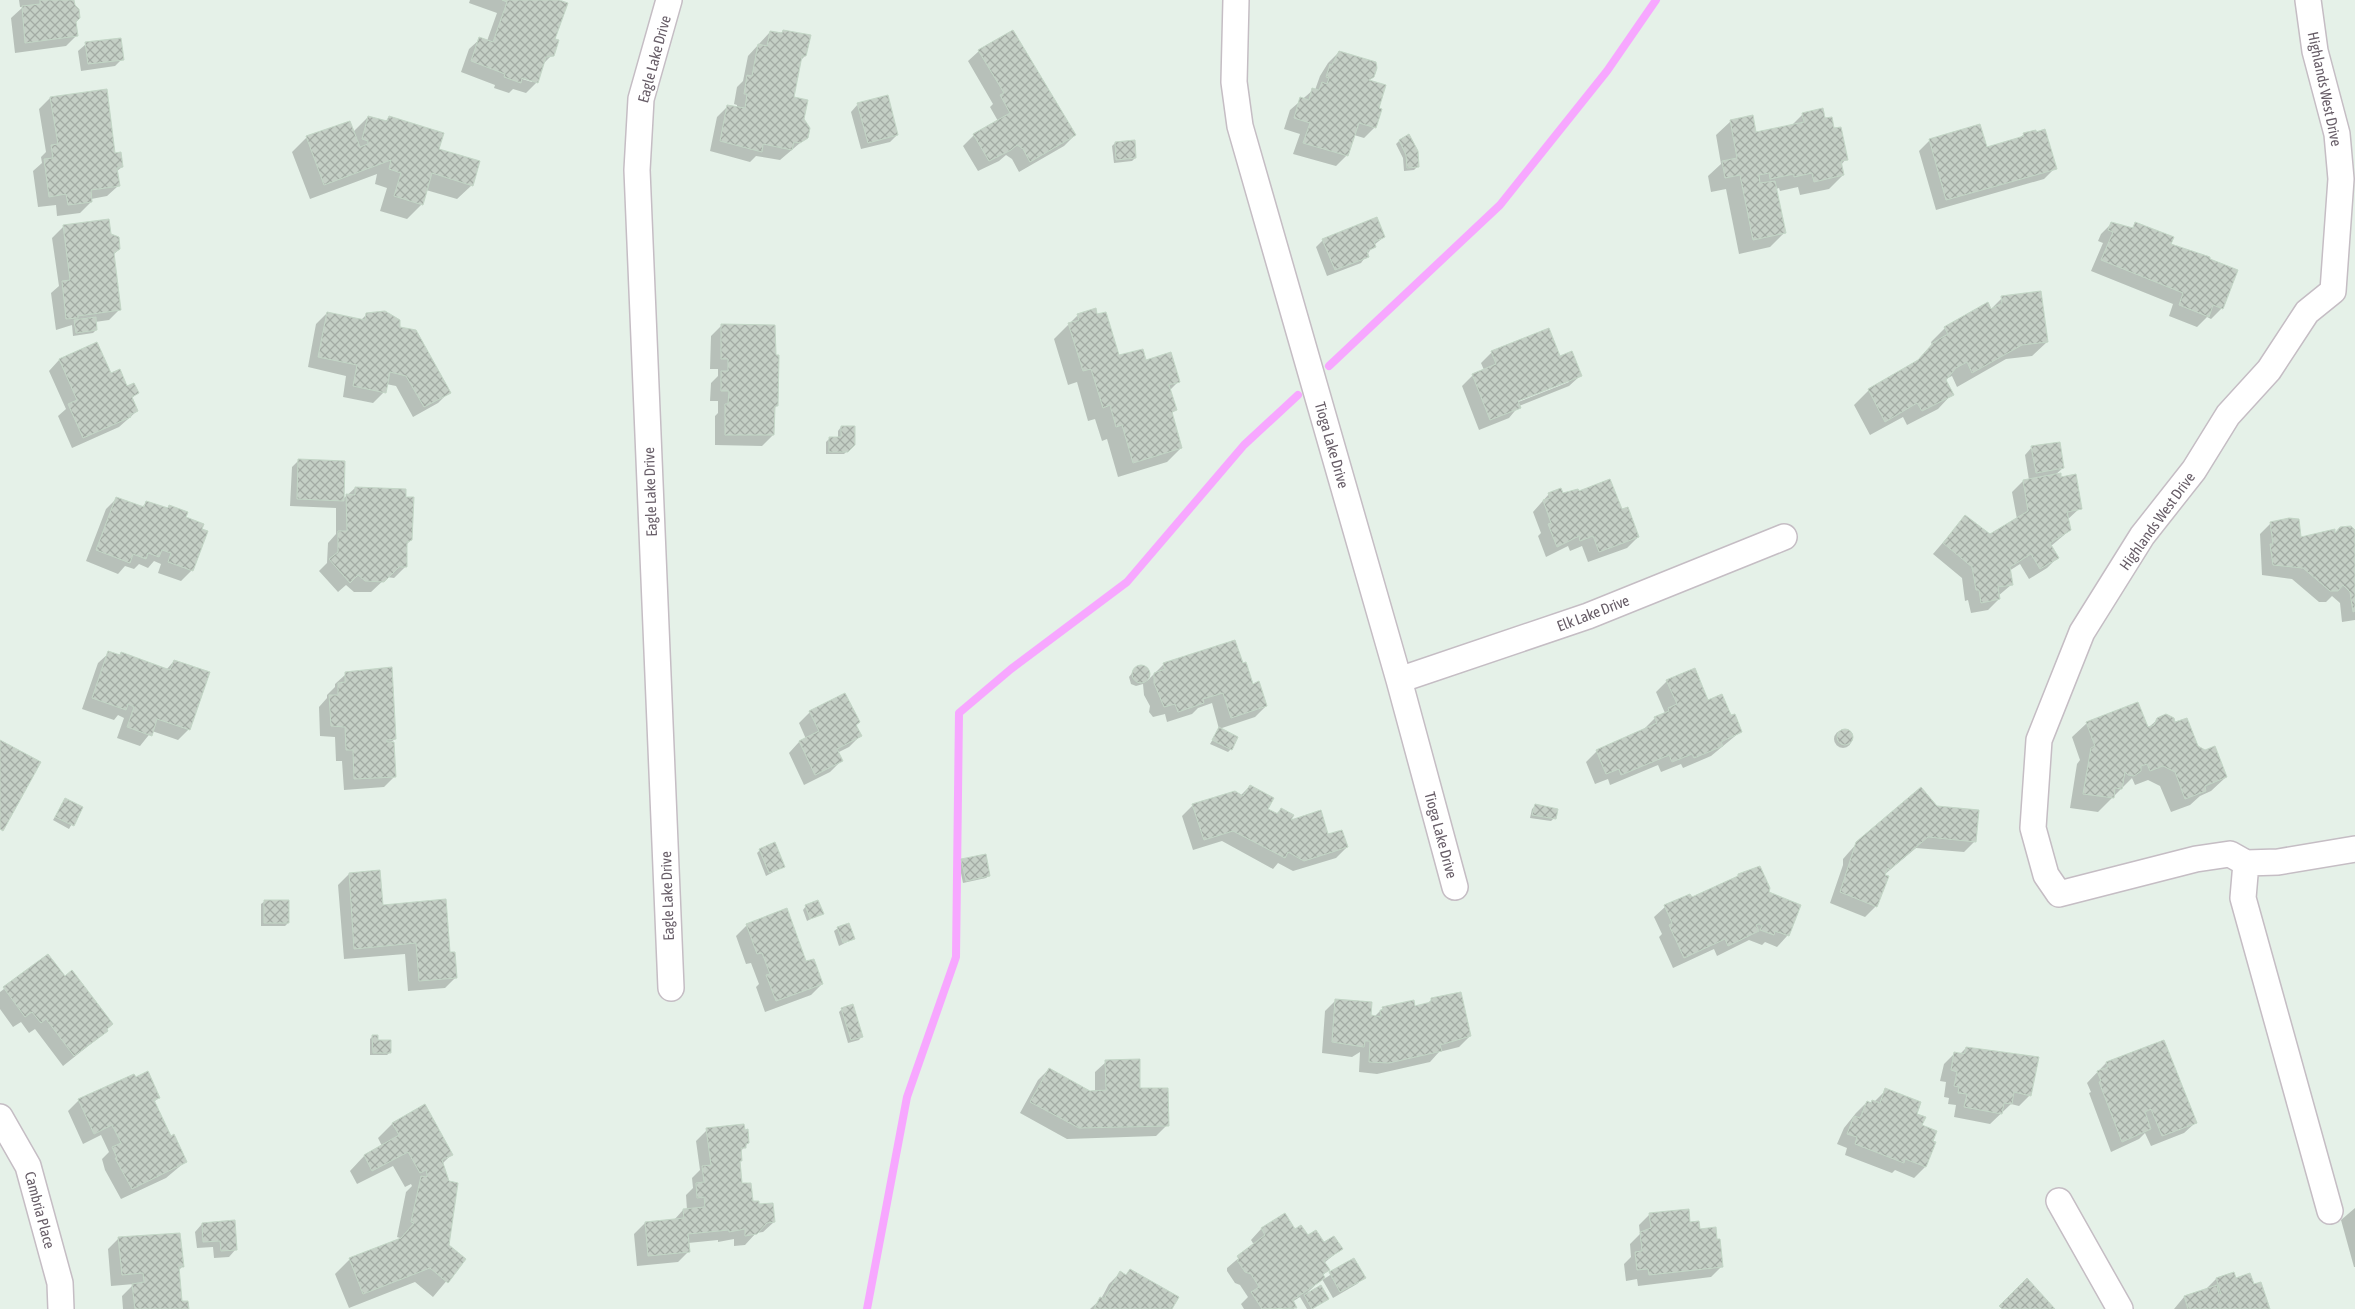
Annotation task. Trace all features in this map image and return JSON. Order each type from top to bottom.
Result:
[{"type":"street","name":"Eagle Lake Drive","points":[[669,0],[641,99],[637,170],[671,988]]},
{"type":"street","name":"Tioga Lake Drive","points":[[1236,0],[1234,82],[1240,126],[1399,680],[1455,887]]},
{"type":"street","name":"Highlands West Drive","points":[[2238,859],[2196,859],[2059,894],[2046,875],[2033,828],[2039,740],[2082,632],[2142,536],[2194,470],[2228,415],[2269,370],[2307,312],[2333,291],[2341,179],[2337,134],[2314,51],[2308,0]]},
{"type":"street","name":"Elk Lake Drive","points":[[1399,680],[1588,616],[1784,537]]},
{"type":"street","points":[[2330,1211],[2243,898],[2238,859],[2278,862],[2355,849]]},
{"type":"street","name":"Cambria Place","points":[[0,1117],[28,1166],[60,1283],[61,1309]]},
{"type":"street","points":[[2059,1201],[2120,1309]]},
{"type":"building","points":[[40,0],[74,0],[75,5],[79,9],[80,18],[76,22],[78,36],[25,43],[22,6],[40,4]]},
{"type":"building","points":[[502,0],[559,0],[568,3],[555,39],[559,40],[554,56],[546,57],[538,83],[522,78],[521,83],[504,77],[505,74],[471,61],[479,37],[493,42],[507,2]]},
{"type":"building","points":[[783,30],[811,35],[806,56],[802,56],[794,97],[808,100],[804,119],[810,128],[808,138],[800,143],[794,142],[792,150],[763,144],[762,152],[720,141],[727,105],[745,108],[747,94],[744,94],[747,75],[752,76],[758,44],[767,46],[770,31],[782,33]]},
{"type":"building","points":[[1013,30],[1076,135],[1030,162],[1023,149],[1017,145],[989,161],[973,134],[1010,113],[1000,95],[1004,93],[978,50]]},
{"type":"building","points":[[121,38],[124,60],[88,64],[85,42]]},
{"type":"building","points":[[1339,51],[1376,62],[1377,68],[1374,77],[1369,80],[1386,85],[1379,108],[1382,109],[1376,128],[1359,123],[1348,156],[1303,143],[1310,123],[1294,118],[1300,97],[1309,100],[1312,88],[1319,90],[1322,82],[1327,84],[1329,78],[1326,77],[1330,64],[1332,65]]},
{"type":"building","points":[[107,89],[115,153],[121,152],[123,167],[117,168],[120,186],[91,190],[92,202],[68,205],[66,194],[49,197],[44,159],[53,158],[51,145],[58,144],[50,97]]},
{"type":"building","points":[[888,95],[898,135],[868,143],[857,103]]},
{"type":"building","points":[[1823,108],[1825,118],[1832,117],[1834,128],[1841,127],[1848,160],[1841,161],[1844,175],[1814,182],[1812,173],[1794,177],[1794,174],[1770,179],[1769,173],[1759,175],[1760,183],[1775,181],[1786,233],[1753,240],[1740,175],[1725,178],[1722,161],[1737,158],[1730,120],[1753,115],[1756,132],[1804,122],[1802,113]]},
{"type":"building","points":[[368,116],[387,121],[389,116],[444,133],[439,149],[480,161],[473,186],[432,173],[423,205],[394,196],[401,173],[389,169],[391,160],[324,185],[306,136],[350,121],[360,147],[368,144],[368,141],[362,139]]},
{"type":"building","points":[[1980,124],[1987,147],[2024,136],[2023,133],[2045,129],[2057,169],[1946,200],[1929,139]]},
{"type":"building","points":[[1409,134],[1418,151],[1419,167],[1407,168],[1406,155],[1399,140]]},
{"type":"building","points":[[1135,140],[1136,158],[1116,160],[1115,142]]},
{"type":"building","points":[[1377,217],[1385,237],[1374,242],[1376,247],[1367,251],[1369,257],[1335,270],[1322,239]]},
{"type":"building","points":[[109,219],[111,234],[119,237],[120,249],[114,253],[121,310],[66,319],[62,281],[70,280],[63,225]]},
{"type":"building","points":[[2111,222],[2133,228],[2135,222],[2174,237],[2171,244],[2210,257],[2210,259],[2238,270],[2223,309],[2213,305],[2209,317],[2179,305],[2183,293],[2101,260],[2113,232],[2108,230]]},
{"type":"building","points":[[2041,291],[2048,342],[2022,345],[1972,373],[1967,362],[1956,368],[1946,380],[1954,395],[1922,411],[1917,403],[1885,422],[1868,389],[1918,360],[1934,342],[1948,334],[1944,327],[1988,302],[1991,309],[2002,303],[2001,296]]},
{"type":"building","points":[[1096,308],[1097,314],[1106,312],[1119,355],[1143,349],[1146,360],[1171,352],[1180,382],[1169,385],[1177,410],[1172,412],[1182,448],[1133,463],[1122,425],[1116,427],[1110,405],[1103,408],[1091,369],[1083,371],[1068,323],[1079,320],[1077,314]]},
{"type":"building","points":[[385,311],[400,320],[400,327],[416,330],[451,393],[424,407],[406,376],[390,372],[386,393],[353,386],[357,365],[318,357],[327,312],[365,320],[366,313]]},
{"type":"building","points":[[96,317],[97,330],[76,333],[74,320]]},
{"type":"building","points":[[721,324],[775,325],[776,355],[779,355],[778,406],[775,406],[774,435],[725,435],[725,404],[728,404],[729,391],[721,391],[721,371],[728,371],[728,359],[721,359]]},
{"type":"building","points":[[1549,328],[1560,356],[1572,351],[1582,376],[1518,401],[1521,408],[1490,420],[1472,374],[1496,364],[1491,351]]},
{"type":"building","points":[[97,342],[111,373],[120,369],[127,386],[134,383],[139,393],[132,397],[138,411],[130,415],[131,417],[83,438],[68,404],[77,400],[59,359]]},
{"type":"building","points":[[841,426],[855,426],[855,445],[848,452],[829,452],[829,437],[841,437]]},
{"type":"building","points":[[2060,442],[2064,468],[2036,473],[2031,446]]},
{"type":"building","points":[[298,459],[345,461],[344,501],[297,499]]},
{"type":"building","points":[[2061,473],[2061,477],[2076,474],[2082,509],[2067,512],[2071,530],[2050,543],[2059,558],[2040,569],[2031,554],[2010,567],[2013,585],[1998,587],[2000,599],[1981,603],[1979,590],[1976,590],[1972,567],[1943,543],[1965,515],[1990,534],[2028,511],[2023,480]]},
{"type":"building","points":[[1610,479],[1622,509],[1628,507],[1639,537],[1599,552],[1593,536],[1580,541],[1579,536],[1557,547],[1548,524],[1551,523],[1543,500],[1550,498],[1548,493],[1561,488],[1563,493],[1578,489],[1579,491]]},
{"type":"building","points":[[355,487],[406,489],[406,497],[414,497],[412,540],[407,542],[407,567],[399,567],[384,582],[365,581],[358,575],[350,583],[329,559],[338,552],[338,531],[347,531],[346,494],[355,495]]},
{"type":"building","points":[[116,497],[144,507],[146,501],[168,508],[169,505],[188,512],[186,517],[204,524],[202,529],[208,531],[193,571],[168,562],[171,553],[162,550],[159,557],[148,553],[146,559],[133,554],[130,563],[96,550]]},
{"type":"building","points":[[2289,518],[2299,519],[2301,537],[2335,529],[2335,533],[2340,527],[2351,526],[2355,530],[2355,611],[2353,612],[2350,592],[2343,585],[2338,591],[2330,591],[2303,568],[2273,565],[2270,544],[2273,544],[2270,522]]},
{"type":"building","points":[[1235,640],[1243,663],[1246,662],[1253,684],[1259,681],[1267,706],[1231,718],[1223,693],[1203,699],[1204,703],[1178,712],[1175,704],[1164,707],[1154,683],[1154,673],[1165,669],[1163,663]]},
{"type":"building","points":[[108,651],[120,655],[121,652],[170,670],[174,660],[210,672],[190,730],[157,719],[152,736],[127,727],[134,707],[128,704],[126,710],[92,698]]},
{"type":"building","points":[[1141,665],[1147,668],[1150,674],[1147,680],[1141,683],[1135,680],[1132,674],[1135,668]]},
{"type":"building","points":[[392,667],[396,739],[387,740],[387,742],[394,742],[396,777],[354,779],[353,750],[346,750],[345,727],[331,726],[329,695],[338,695],[338,683],[345,682],[345,672]]},
{"type":"building","points":[[1695,668],[1708,700],[1722,694],[1731,715],[1735,714],[1742,732],[1721,742],[1723,746],[1694,758],[1692,754],[1672,762],[1669,755],[1621,775],[1619,769],[1606,774],[1596,750],[1657,723],[1654,717],[1669,711],[1668,708],[1677,704],[1666,680]]},
{"type":"building","points":[[845,693],[860,722],[856,725],[862,736],[837,749],[843,761],[815,775],[799,741],[819,731],[809,711]]},
{"type":"building","points":[[2138,702],[2148,727],[2154,725],[2157,718],[2166,714],[2174,718],[2175,722],[2187,718],[2198,746],[2205,750],[2215,746],[2227,777],[2205,786],[2206,791],[2185,799],[2175,772],[2163,766],[2150,771],[2147,764],[2141,766],[2141,771],[2134,776],[2128,775],[2125,772],[2122,789],[2115,788],[2114,798],[2083,794],[2091,748],[2095,746],[2086,722]]},
{"type":"building","points":[[1219,727],[1238,737],[1232,750],[1212,740]]},
{"type":"building","points":[[1842,729],[1848,729],[1853,734],[1851,743],[1842,745],[1837,740],[1837,734]]},
{"type":"building","points":[[0,740],[41,762],[3,831],[0,829]]},
{"type":"building","points":[[1250,785],[1274,798],[1268,809],[1278,814],[1281,808],[1294,815],[1291,820],[1321,810],[1328,834],[1342,830],[1348,847],[1304,861],[1288,852],[1285,858],[1233,831],[1204,840],[1192,804],[1235,791],[1243,796]]},
{"type":"building","points":[[1921,787],[1937,806],[1979,810],[1976,842],[1928,837],[1889,870],[1888,868],[1885,875],[1889,876],[1877,907],[1840,892],[1856,842]]},
{"type":"building","points":[[65,798],[83,807],[74,826],[55,817]]},
{"type":"building","points":[[1535,804],[1558,809],[1556,819],[1532,815]]},
{"type":"building","points":[[775,842],[785,867],[769,873],[759,849]]},
{"type":"building","points":[[986,854],[990,876],[966,881],[961,859]]},
{"type":"building","points":[[1760,866],[1770,888],[1769,892],[1801,905],[1789,936],[1775,931],[1774,935],[1760,930],[1762,926],[1759,924],[1756,925],[1759,931],[1728,946],[1725,939],[1684,958],[1669,925],[1672,923],[1664,905],[1690,894],[1692,897],[1738,876],[1738,874]]},
{"type":"building","points":[[380,870],[383,905],[446,899],[450,952],[455,952],[457,978],[419,981],[416,943],[354,949],[349,873]]},
{"type":"building","points":[[264,900],[289,900],[289,923],[264,923]]},
{"type":"building","points":[[818,900],[824,914],[810,919],[805,905]]},
{"type":"building","points":[[787,908],[806,961],[814,959],[823,984],[776,1001],[766,975],[770,974],[762,953],[757,954],[746,924]]},
{"type":"building","points":[[849,923],[855,939],[843,943],[837,927]]},
{"type":"building","points":[[48,954],[65,976],[72,970],[113,1024],[107,1029],[108,1031],[74,1056],[46,1019],[41,1023],[32,1012],[25,1017],[3,987]]},
{"type":"building","points":[[1461,992],[1471,1036],[1440,1045],[1442,1051],[1389,1063],[1369,1062],[1370,1041],[1365,1041],[1364,1047],[1332,1042],[1335,999],[1372,1002],[1371,1015],[1381,1017],[1380,1010],[1383,1010],[1382,1007],[1414,1000],[1415,1006],[1431,1002],[1431,998]]},
{"type":"building","points":[[853,1004],[863,1037],[851,1040],[841,1008]]},
{"type":"building","points":[[372,1035],[378,1035],[378,1040],[391,1040],[391,1053],[373,1053]]},
{"type":"building","points":[[2164,1040],[2197,1123],[2162,1136],[2151,1109],[2145,1112],[2151,1129],[2122,1142],[2099,1082],[2101,1081],[2097,1071],[2108,1067],[2106,1062]]},
{"type":"building","points":[[1966,1047],[2039,1057],[2031,1096],[2014,1092],[2012,1104],[2004,1103],[2002,1114],[1964,1107],[1967,1094],[1958,1093],[1959,1087],[1954,1086],[1957,1072],[1951,1070],[1954,1052],[1964,1054]]},
{"type":"building","points":[[1140,1059],[1140,1088],[1168,1088],[1169,1126],[1079,1128],[1030,1102],[1049,1068],[1090,1091],[1106,1090],[1105,1060]]},
{"type":"building","points":[[148,1071],[160,1098],[154,1100],[171,1136],[174,1134],[187,1162],[132,1189],[115,1158],[117,1158],[112,1147],[121,1143],[112,1125],[94,1134],[78,1099],[134,1074],[136,1077]]},
{"type":"building","points":[[1885,1088],[1921,1102],[1917,1114],[1926,1117],[1922,1125],[1937,1131],[1933,1141],[1936,1142],[1926,1167],[1905,1159],[1904,1163],[1855,1144],[1857,1137],[1847,1134],[1854,1116],[1860,1118],[1867,1101],[1871,1103],[1872,1100],[1880,1103]]},
{"type":"building","points":[[425,1104],[453,1155],[442,1160],[449,1181],[458,1183],[449,1245],[466,1259],[448,1283],[430,1268],[363,1294],[349,1258],[401,1238],[414,1223],[411,1222],[421,1176],[427,1177],[426,1170],[420,1173],[408,1152],[372,1171],[364,1155],[399,1135],[392,1123]]},
{"type":"building","points":[[744,1124],[745,1130],[748,1129],[749,1143],[746,1144],[746,1148],[741,1148],[742,1183],[751,1183],[753,1201],[759,1201],[759,1204],[773,1203],[775,1222],[767,1223],[757,1234],[745,1236],[745,1229],[729,1232],[729,1230],[688,1234],[690,1252],[648,1256],[645,1222],[684,1218],[683,1209],[705,1207],[704,1197],[697,1198],[696,1183],[704,1182],[702,1166],[711,1165],[706,1128]]},
{"type":"building","points":[[1689,1209],[1690,1222],[1699,1221],[1700,1229],[1716,1227],[1717,1239],[1720,1239],[1723,1267],[1649,1275],[1648,1269],[1637,1270],[1635,1252],[1642,1251],[1640,1232],[1651,1228],[1649,1213]]},
{"type":"building","points":[[1285,1213],[1295,1229],[1301,1225],[1308,1235],[1316,1230],[1324,1242],[1334,1236],[1343,1249],[1324,1261],[1330,1270],[1323,1274],[1325,1278],[1293,1300],[1297,1308],[1262,1309],[1251,1292],[1259,1287],[1251,1274],[1245,1272],[1237,1260],[1239,1259],[1237,1256],[1265,1235],[1261,1228]]},
{"type":"building","points":[[235,1220],[237,1250],[221,1251],[220,1241],[203,1242],[202,1223]]},
{"type":"building","points":[[180,1233],[184,1267],[179,1267],[182,1301],[188,1301],[189,1309],[135,1309],[132,1284],[144,1282],[143,1273],[122,1275],[118,1237]]},
{"type":"building","points":[[1354,1258],[1366,1278],[1340,1292],[1329,1272]]},
{"type":"building","points":[[1130,1269],[1179,1297],[1172,1309],[1094,1309],[1100,1297],[1104,1299],[1120,1271],[1126,1275]]},
{"type":"building","points":[[2234,1272],[2236,1278],[2250,1273],[2254,1284],[2261,1282],[2270,1309],[2188,1309],[2184,1296],[2217,1285],[2219,1294],[2221,1294],[2216,1278]]},
{"type":"building","points":[[2027,1278],[2055,1309],[2002,1309],[1999,1306]]},
{"type":"building","points":[[1321,1285],[1329,1299],[1312,1309],[1304,1295]]},
{"type":"waterway","points":[[1329,366],[1500,205],[1607,71],[1656,0]]},
{"type":"waterway","points":[[867,1309],[907,1097],[956,957],[959,713],[1011,669],[1127,582],[1244,445],[1298,395]]}]
